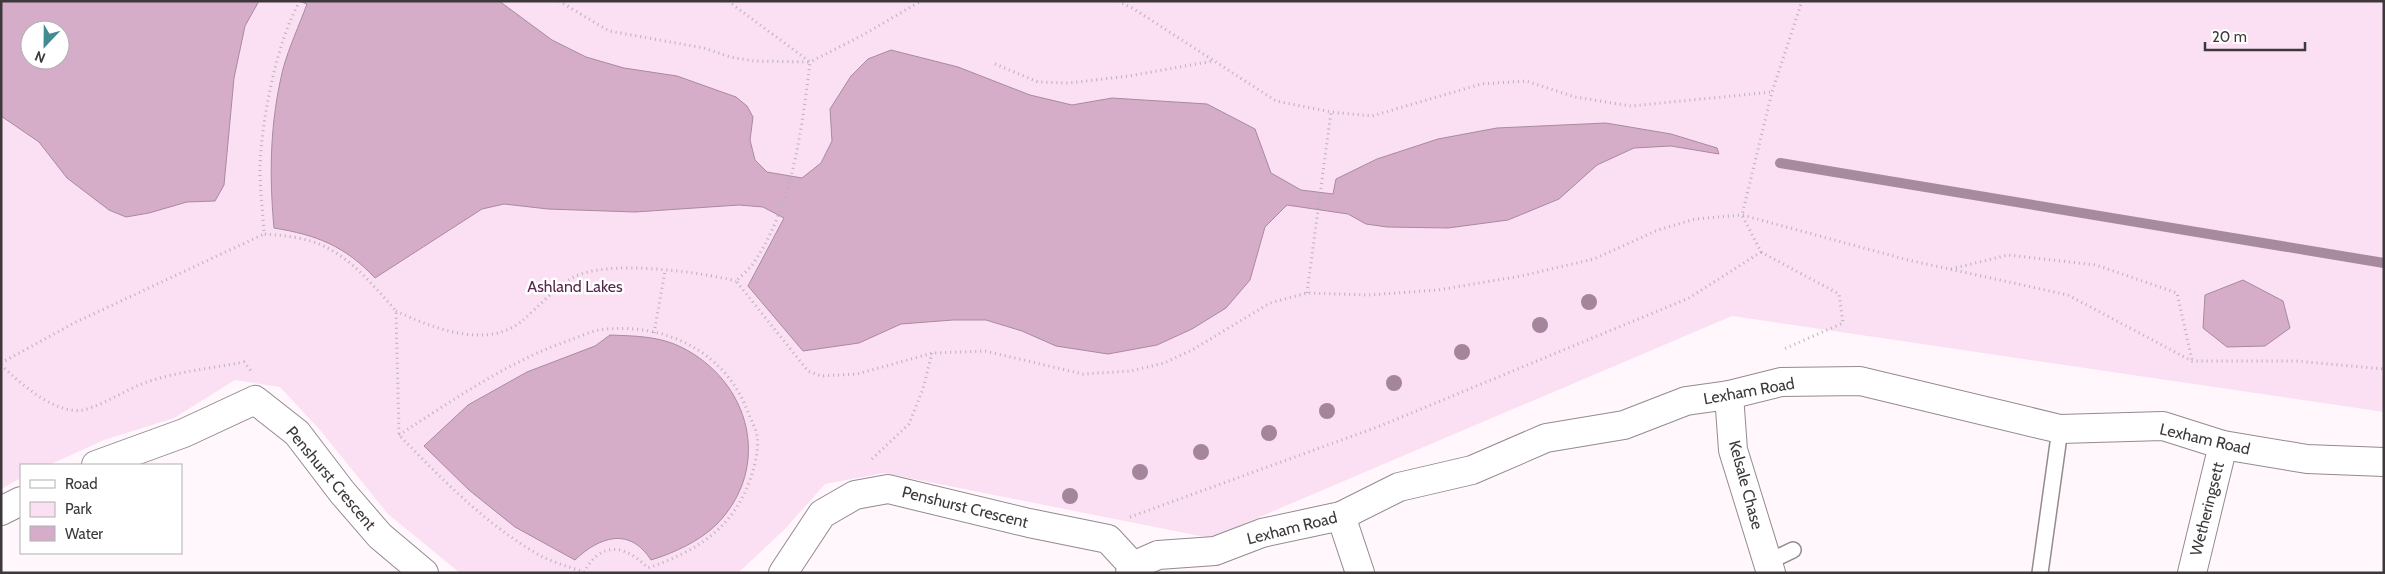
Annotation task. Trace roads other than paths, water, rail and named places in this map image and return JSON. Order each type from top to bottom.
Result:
[{"type":"street","name":"Lexham Road","points":[[1131,570],[1158,555],[1215,551],[1262,533],[1341,516],[1399,487],[1472,470],[1546,438],[1624,426],[1686,401],[1729,395],[1781,382],[1860,381],[2060,429],[2163,426],[2223,445],[2307,459],[2384,462]]},
{"type":"street","name":"Kelsale Chase","points":[[1729,395],[1733,450],[1770,568]]},
{"type":"street","name":"Penshurst Crescent","points":[[99,464],[184,433],[256,400],[297,433],[342,492],[380,536],[424,573]]},
{"type":"street","name":"Wetheringsett","points":[[2192,573],[2223,445]]},
{"type":"street","name":"Penshurst Crescent","points":[[783,573],[822,514],[855,495],[888,489],[1029,523],[1108,538],[1131,570]]},
{"type":"street","points":[[1,511],[20,502]]},
{"type":"street","points":[[1341,516],[1360,573]]},
{"type":"lane","points":[[2040,573],[2060,429]]},
{"type":"lane","points":[[1770,568],[1793,550]]},
{"type":"water","points":[[1,1],[259,1],[245,26],[234,78],[224,185],[215,201],[187,202],[149,213],[126,217],[109,210],[67,178],[39,142],[1,116]]},
{"type":"water","points":[[299,1],[499,1],[552,40],[586,57],[624,68],[677,76],[736,97],[747,106],[753,117],[750,140],[755,160],[767,172],[802,178],[821,163],[832,141],[830,109],[851,76],[868,59],[891,50],[958,67],[1030,95],[1072,105],[1112,98],[1207,104],[1255,129],[1271,173],[1301,190],[1333,194],[1336,179],[1377,159],[1438,139],[1497,128],[1606,123],[1671,134],[1717,148],[1719,154],[1671,146],[1634,148],[1597,165],[1559,199],[1508,220],[1448,228],[1387,227],[1366,224],[1348,214],[1287,205],[1265,227],[1250,280],[1226,308],[1192,329],[1157,345],[1108,354],[1056,346],[1022,331],[986,320],[953,320],[901,324],[859,343],[803,351],[748,286],[784,218],[763,207],[739,205],[635,212],[548,209],[504,204],[482,209],[375,278],[353,258],[317,238],[274,228],[271,168],[275,109],[283,69],[307,4]]},
{"type":"water","points":[[2243,280],[2283,301],[2290,328],[2265,346],[2227,347],[2203,328],[2205,295]]},
{"type":"water","points":[[610,335],[646,337],[673,343],[705,362],[724,381],[737,403],[746,426],[748,451],[745,477],[734,501],[717,524],[703,536],[678,550],[651,560],[634,543],[624,539],[614,539],[594,545],[575,560],[515,527],[469,490],[424,446],[468,405],[527,372],[595,346]]},
{"type":"waterway","points":[[1780,163],[2384,263]]},
{"type":"park label","name":"Ashland Lakes","points":[[575,286]]}]
